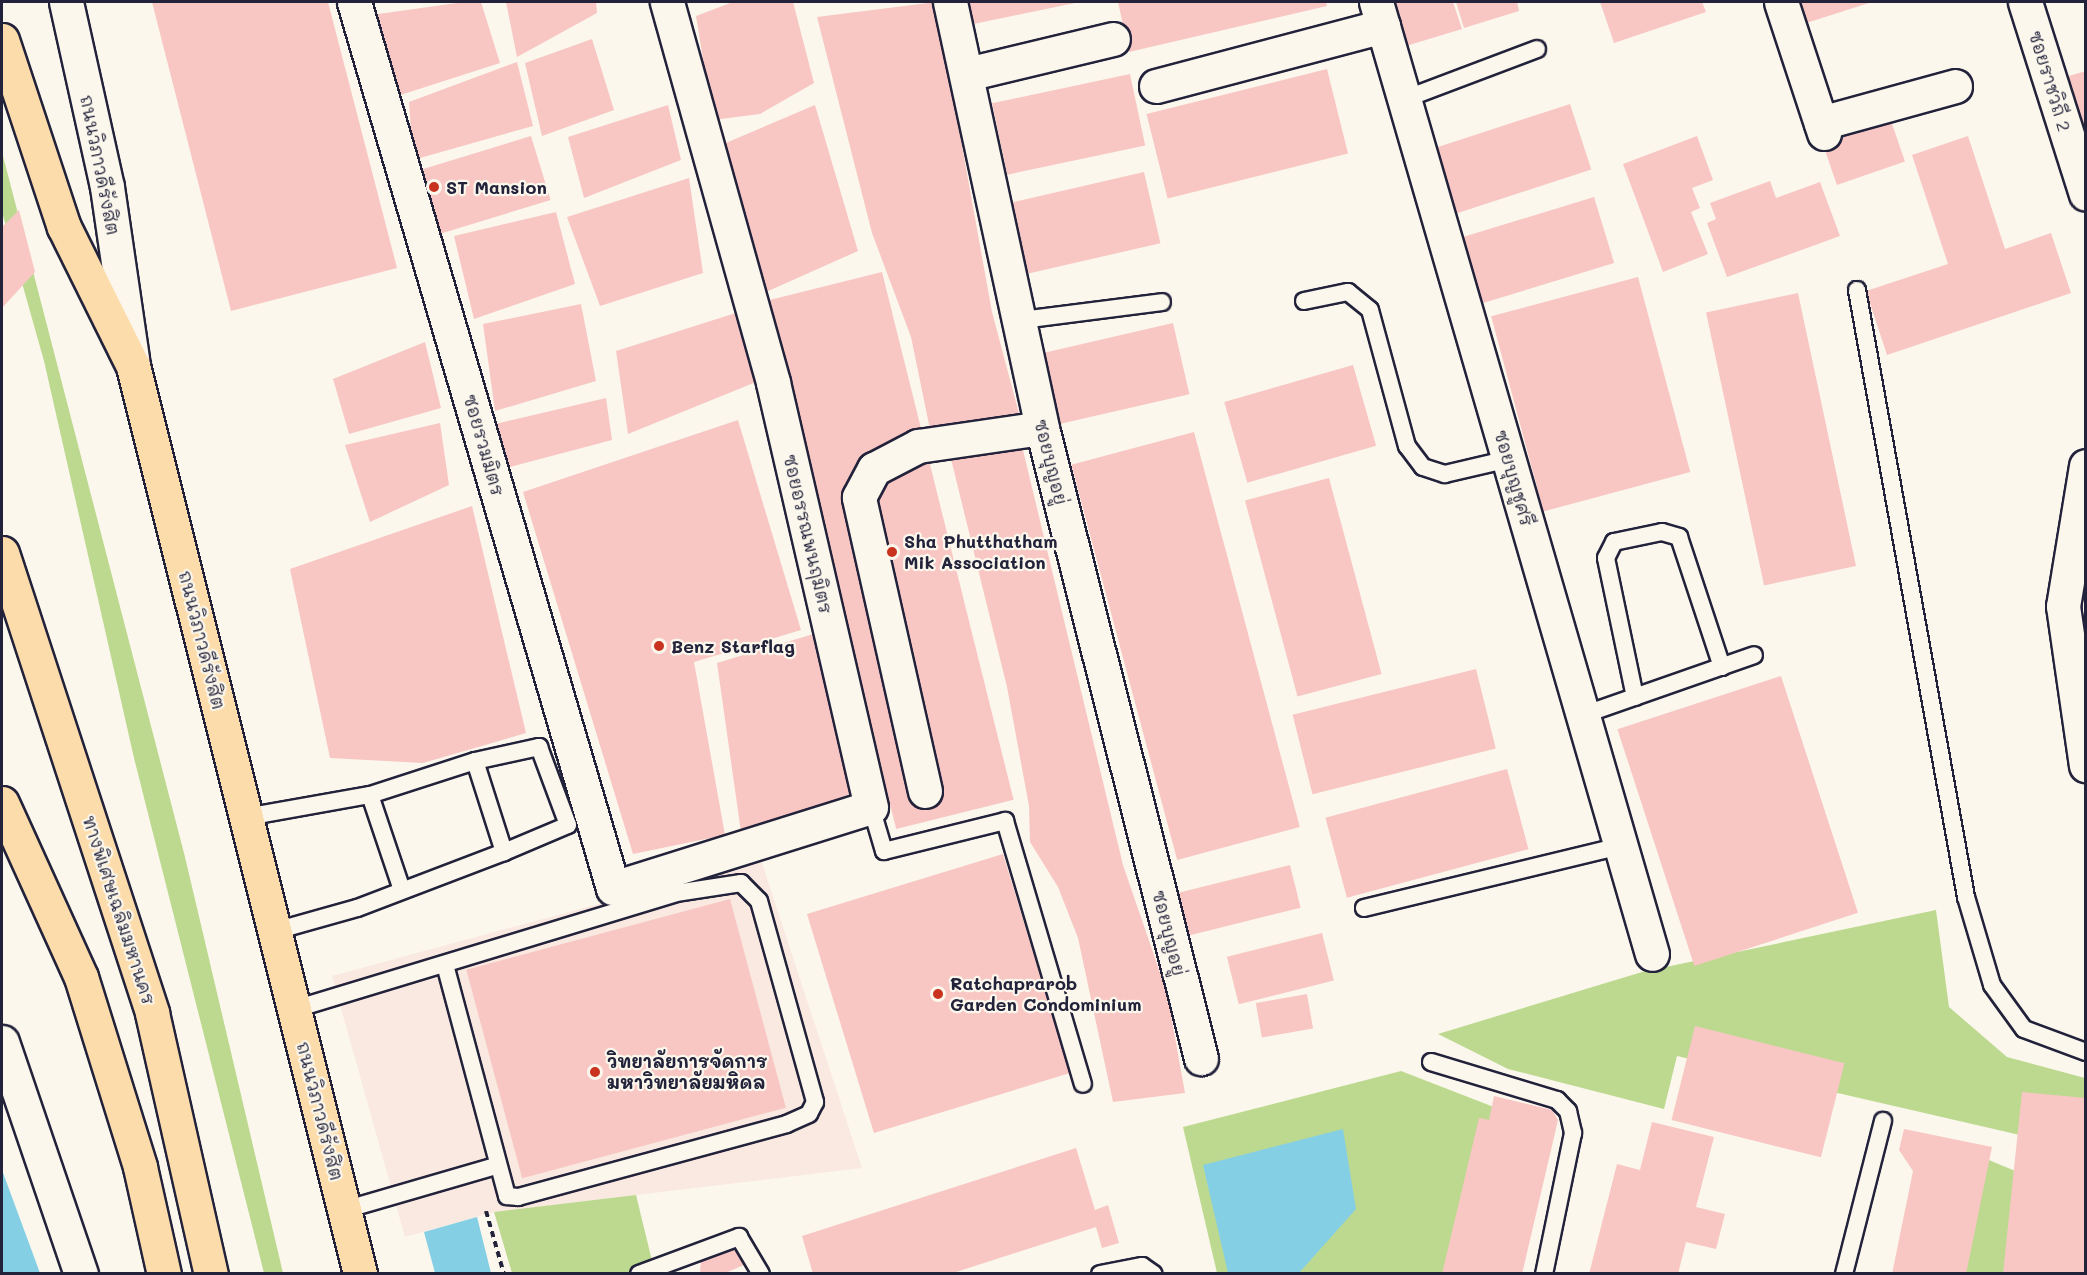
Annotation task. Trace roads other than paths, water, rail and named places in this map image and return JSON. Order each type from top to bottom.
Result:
[{"type":"highway","points":[[2,39],[64,227],[133,366]]},
{"type":"highway","name":"ถนนวิภาวดีรังสิต","points":[[133,366],[360,1274]]},
{"type":"highway","name":"ทางพิเศษเฉลิมมหานคร","points":[[2,553],[152,1013],[211,1274]]},
{"type":"highway","points":[[2,803],[81,977],[140,1167],[164,1274]]},
{"type":"street","name":"ถนนวิภาวดีรังสิต","points":[[66,2],[107,187],[133,366]]},
{"type":"street","name":"ซอยรวมมิตร","points":[[354,2],[615,900]]},
{"type":"street","name":"ซอยอรรณพนฤมิตร","points":[[667,2],[773,382],[871,807]]},
{"type":"street","name":"ซอยบุญอยู่","points":[[950,2],[1022,320],[1042,428],[1201,1058]]},
{"type":"street","points":[[1781,2],[1823,128],[1955,86]]},
{"type":"street","name":"ซอยราชวิถี 2","points":[[2025,2],[2085,194]]},
{"type":"street","points":[[1156,86],[1379,14]]},
{"type":"street","name":"ซอยบุญชูศรี","points":[[1379,14],[1652,954]]},
{"type":"street","points":[[967,74],[1113,39]]},
{"type":"street","points":[[925,791],[859,497],[874,469],[918,446],[1042,428]]},
{"type":"street","points":[[2085,466],[2062,606],[2085,765]]},
{"type":"street","points":[[615,900],[871,807]]},
{"type":"street","points":[[2,1042],[81,1274]]},
{"type":"lane","points":[[1405,99],[1537,49]]},
{"type":"lane","points":[[1857,290],[1964,886],[1988,974],[2024,1029],[2085,1052]]},
{"type":"lane","points":[[1304,301],[1348,292],[1370,310],[1407,446],[1423,467],[1445,474],[1509,459]]},
{"type":"lane","points":[[1022,320],[1162,302]]},
{"type":"lane","points":[[1635,697],[1606,558],[1614,542],[1662,532],[1679,537],[1722,667]]},
{"type":"lane","points":[[1583,715],[1754,655]]},
{"type":"lane","points":[[246,817],[370,795],[475,761],[539,747],[568,825],[504,852],[402,890],[275,931]]},
{"type":"lane","points":[[475,761],[504,852]]},
{"type":"lane","points":[[370,795],[402,890]]},
{"type":"lane","points":[[871,807],[884,851],[1005,821],[1083,1084]]},
{"type":"lane","points":[[1364,908],[1621,846]]},
{"type":"lane","points":[[295,1009],[445,964],[615,900],[741,884],[754,891],[815,1102],[809,1114],[787,1124],[518,1197],[507,1196],[495,1166],[445,964]]},
{"type":"lane","points":[[1431,1062],[1557,1100],[1568,1111],[1573,1133],[1544,1274]]},
{"type":"lane","points":[[1844,1274],[1883,1121]]},
{"type":"lane","points":[[344,1210],[495,1166]]},
{"type":"lane","points":[[639,1274],[739,1237],[761,1274]]},
{"type":"lane","points":[[1100,1274],[1142,1266],[1154,1274]]},
{"type":"water","points":[[1343,1129],[1356,1209],[1299,1273],[1228,1273],[1203,1165]]},
{"type":"water","points":[[2,1170],[40,1273],[2,1273]]},
{"type":"water","points":[[477,1217],[491,1273],[435,1273],[424,1232]]},
{"type":"place","name":"ST Mansion","points":[[434,187]]},
{"type":"place","name":"Sha Phutthatham Mik Association","points":[[892,552]]},
{"type":"place","name":"Benz Starflag","points":[[659,646]]},
{"type":"place","name":"Ratchaprarob Garden Condominium","points":[[938,994]]},
{"type":"place","name":"วิทยาลัยการจัดการ มหาวิทยาลัยมหิดล","points":[[595,1072]]}]
